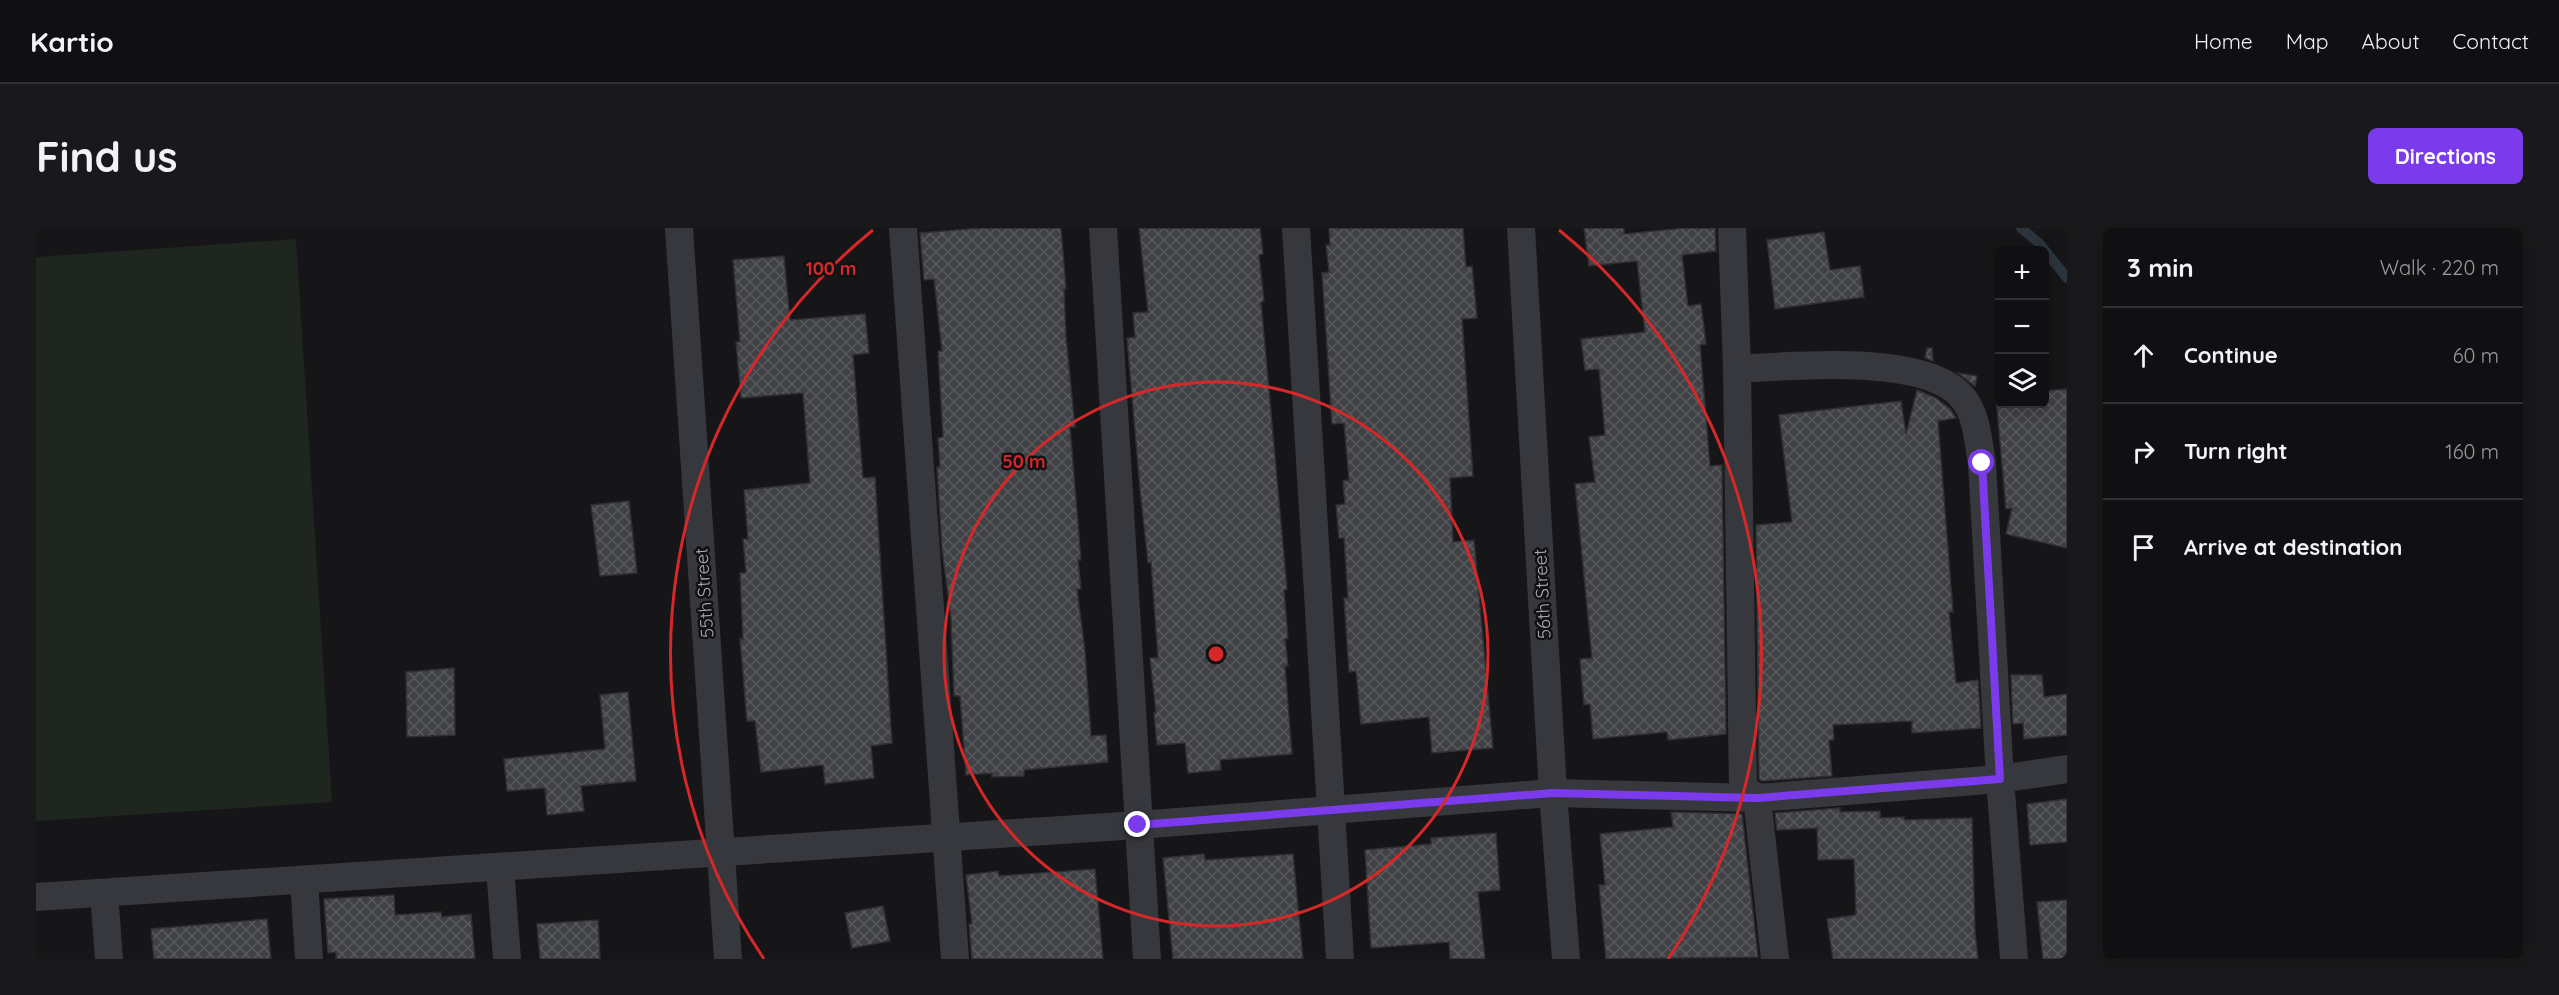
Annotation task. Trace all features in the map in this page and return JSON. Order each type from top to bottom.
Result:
[{"type":"street","name":"55th Street","points":[[679,228],[728,959]]},
{"type":"street","points":[[903,228],[955,959]]},
{"type":"street","points":[[1103,228],[1147,959]]},
{"type":"street","points":[[1296,228],[1340,959]]},
{"type":"street","name":"56th Street","points":[[1521,228],[1553,793],[1566,959]]},
{"type":"street","points":[[1732,228],[1737,369],[1743,788],[1757,798],[1775,959]]},
{"type":"street","points":[[1737,369],[1819,365],[1895,368],[1938,380],[1962,396],[1973,416],[1982,463],[2000,779],[2014,959]]},
{"type":"street","points":[[36,897],[1138,825],[1553,793],[1757,798],[2000,779],[2067,769]]},
{"type":"street","points":[[500,868],[507,959]]},
{"type":"street","points":[[304,880],[309,959]]},
{"type":"street","points":[[104,893],[109,959]]},
{"type":"shaded area","points":[[296,239],[332,802],[36,821],[36,257]]},
{"type":"building","points":[[980,228],[1061,228],[1066,289],[1064,289],[1066,337],[1075,427],[1070,427],[1081,560],[1078,560],[1081,589],[1077,589],[1085,651],[1091,736],[1106,735],[1108,762],[1024,770],[1024,776],[992,777],[992,773],[966,775],[960,696],[954,696],[951,618],[942,549],[937,467],[940,467],[938,438],[943,437],[938,351],[942,351],[934,279],[924,280],[920,233]]},
{"type":"building","points":[[1139,228],[1260,228],[1263,254],[1259,255],[1264,301],[1261,302],[1287,589],[1284,590],[1288,666],[1285,666],[1292,754],[1220,760],[1221,770],[1188,773],[1185,743],[1157,745],[1150,658],[1158,658],[1151,562],[1148,563],[1127,338],[1135,337],[1133,313],[1148,312]]},
{"type":"building","points":[[1329,228],[1463,228],[1466,267],[1472,266],[1477,318],[1462,319],[1473,476],[1450,478],[1453,542],[1474,540],[1493,748],[1432,753],[1429,717],[1361,724],[1356,671],[1349,672],[1344,598],[1348,598],[1344,538],[1339,538],[1336,505],[1345,504],[1343,481],[1349,480],[1344,423],[1332,424],[1322,273],[1329,272],[1326,245],[1330,245]]},
{"type":"building","points":[[1584,228],[1624,228],[1624,234],[1685,228],[1715,228],[1716,251],[1682,255],[1688,306],[1701,304],[1706,344],[1700,345],[1710,466],[1722,465],[1726,734],[1668,740],[1667,732],[1593,739],[1590,704],[1584,705],[1580,659],[1592,658],[1575,484],[1595,482],[1589,437],[1605,435],[1599,369],[1585,370],[1581,339],[1645,332],[1637,261],[1589,266]]},
{"type":"building","points":[[1824,232],[1830,270],[1860,266],[1864,297],[1775,309],[1767,240]]},
{"type":"building","points":[[784,256],[790,320],[865,314],[869,353],[853,355],[863,478],[875,477],[892,743],[871,746],[874,778],[825,784],[823,765],[761,772],[755,721],[747,721],[740,639],[743,639],[740,573],[746,573],[743,539],[748,539],[744,490],[810,483],[803,393],[741,398],[736,342],[740,342],[733,260]]},
{"type":"building","points":[[1927,348],[1932,348],[1933,361],[1925,358]]},
{"type":"building","points":[[1958,373],[1977,376],[1975,386],[1972,384]]},
{"type":"building","points":[[2067,389],[2067,548],[2006,534],[2012,508],[2006,509],[1997,408],[2049,408],[2049,391]]},
{"type":"building","points":[[1917,390],[1936,398],[1950,409],[1956,418],[1938,421],[1953,612],[1949,612],[1956,683],[1978,680],[1981,728],[1912,733],[1912,721],[1833,725],[1834,740],[1829,740],[1832,776],[1762,781],[1759,779],[1756,525],[1792,522],[1779,415],[1901,401],[1906,434]]},
{"type":"building","points":[[629,501],[637,573],[600,576],[591,505]]},
{"type":"building","points":[[454,668],[455,735],[407,737],[406,672]]},
{"type":"building","points":[[2011,675],[2042,675],[2044,697],[2067,694],[2067,735],[2024,739],[2023,723],[2013,724]]},
{"type":"building","points":[[628,692],[636,781],[581,786],[584,811],[547,815],[545,788],[507,791],[504,759],[605,749],[600,695]]},
{"type":"building","points":[[2067,799],[2067,842],[2030,845],[2027,804]]},
{"type":"building","points":[[1840,808],[1840,812],[1880,811],[1880,818],[1904,817],[1904,820],[1972,818],[1975,932],[1978,959],[1833,959],[1827,919],[1856,915],[1854,859],[1818,860],[1817,828],[1777,830],[1775,813]]},
{"type":"building","points":[[1671,812],[1742,814],[1758,957],[1606,959],[1599,885],[1605,885],[1600,834],[1673,827]]},
{"type":"building","points":[[1496,833],[1500,890],[1478,892],[1485,959],[1450,959],[1449,942],[1371,948],[1365,850],[1431,844],[1431,838]]},
{"type":"building","points":[[1204,854],[1205,860],[1293,854],[1303,959],[1173,959],[1163,858]]},
{"type":"building","points":[[1095,869],[1103,959],[972,959],[969,924],[972,924],[966,875],[998,871],[999,876]]},
{"type":"building","points":[[394,895],[395,915],[441,912],[442,917],[471,914],[475,959],[336,959],[336,952],[328,953],[324,899]]},
{"type":"building","points":[[2067,900],[2067,959],[2043,959],[2037,902]]},
{"type":"building","points":[[883,906],[890,941],[852,948],[845,913]]},
{"type":"building","points":[[267,919],[271,959],[154,959],[151,929]]},
{"type":"building","points":[[598,920],[600,959],[540,959],[537,924]]},
{"type":"waterway","points":[[2021,228],[2039,243],[2067,278]]},
{"type":"route","points":[[1138,825],[1553,793],[1757,798],[2000,779],[1982,463]]}]
